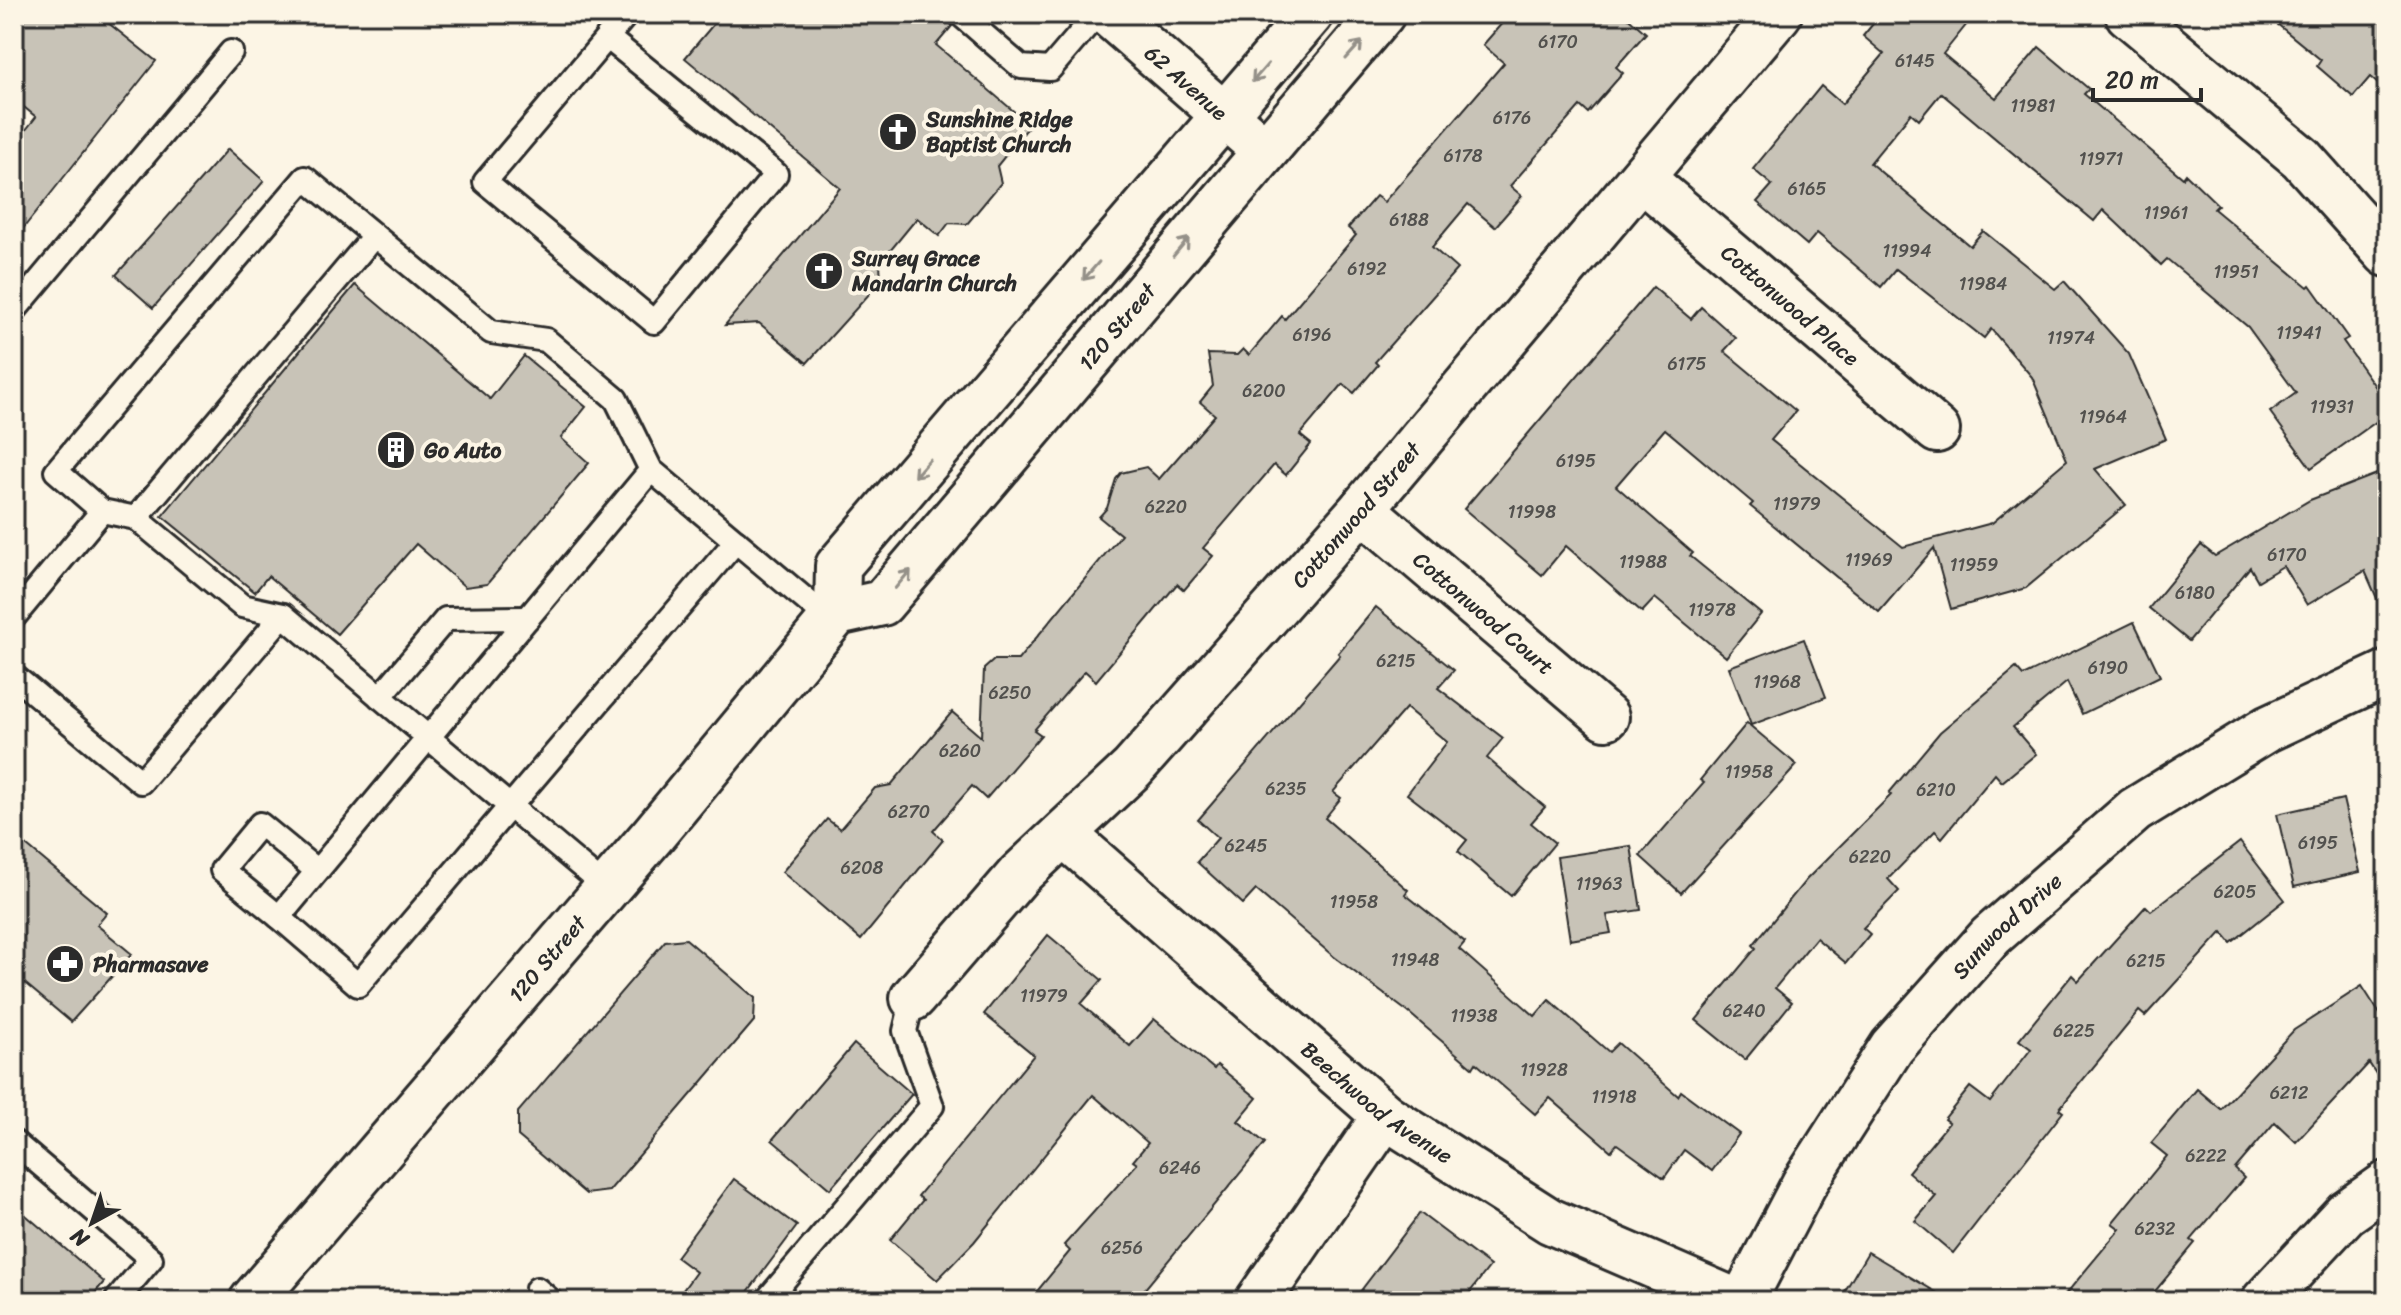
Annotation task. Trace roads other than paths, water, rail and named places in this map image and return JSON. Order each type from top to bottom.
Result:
[{"type":"street","name":"62 Avenue","points":[[1108,14],[1264,150]]},
{"type":"street","points":[[834,617],[838,566],[1311,14]]},
{"type":"street","name":"120 Street","points":[[252,1301],[607,888],[834,617],[882,603],[1382,14]]},
{"type":"street","name":"Cottonwood Street","points":[[913,998],[1019,875],[1066,836],[1132,769],[1362,509],[1779,14]]},
{"type":"street","points":[[2128,14],[2301,158],[2387,254]]},
{"type":"street","name":"Cottonwood Place","points":[[1643,179],[1937,430]]},
{"type":"street","name":"Cottonwood Court","points":[[1362,509],[1606,717]]},
{"type":"street","name":"Sunwood Drive","points":[[1743,1301],[1804,1184],[1892,1047],[1991,936],[2135,810],[2267,729],[2387,673]]},
{"type":"street","name":"Beechwood Avenue","points":[[1066,836],[1385,1116],[1550,1221],[1735,1301]]},
{"type":"street","points":[[1258,1301],[1385,1116]]},
{"type":"street","points":[[2264,1301],[2346,1213],[2387,1184]]},
{"type":"lane","points":[[607,37],[776,174],[654,322],[485,182],[607,37],[627,14]]},
{"type":"lane","points":[[961,15],[1021,67],[1050,69],[1097,14]]},
{"type":"lane","points":[[14,311],[231,52]]},
{"type":"lane","points":[[607,888],[283,615],[242,606],[136,518],[102,511],[56,471],[305,178],[491,332],[546,340],[616,399],[651,470],[834,617]]},
{"type":"lane","points":[[136,518],[374,236]]},
{"type":"lane","points":[[279,917],[651,470]]},
{"type":"lane","points":[[14,617],[102,511]]},
{"type":"lane","points":[[317,871],[260,824],[222,870],[358,985],[736,541]]},
{"type":"lane","points":[[14,676],[141,782],[283,615]]},
{"type":"lane","points":[[380,697],[446,619],[528,618]]},
{"type":"lane","points":[[766,1301],[932,1106],[905,1031],[913,998]]},
{"type":"lane","points":[[14,1142],[151,1259],[116,1301]]},
{"type":"place","name":"Sunshine Ridge Baptist Church","points":[[898,132]]},
{"type":"place","name":"Surrey Grace Mandarin Church","points":[[824,271]]},
{"type":"place","name":"Go Auto","points":[[396,450]]},
{"type":"place","name":"Pharmasave","points":[[65,964]]}]
